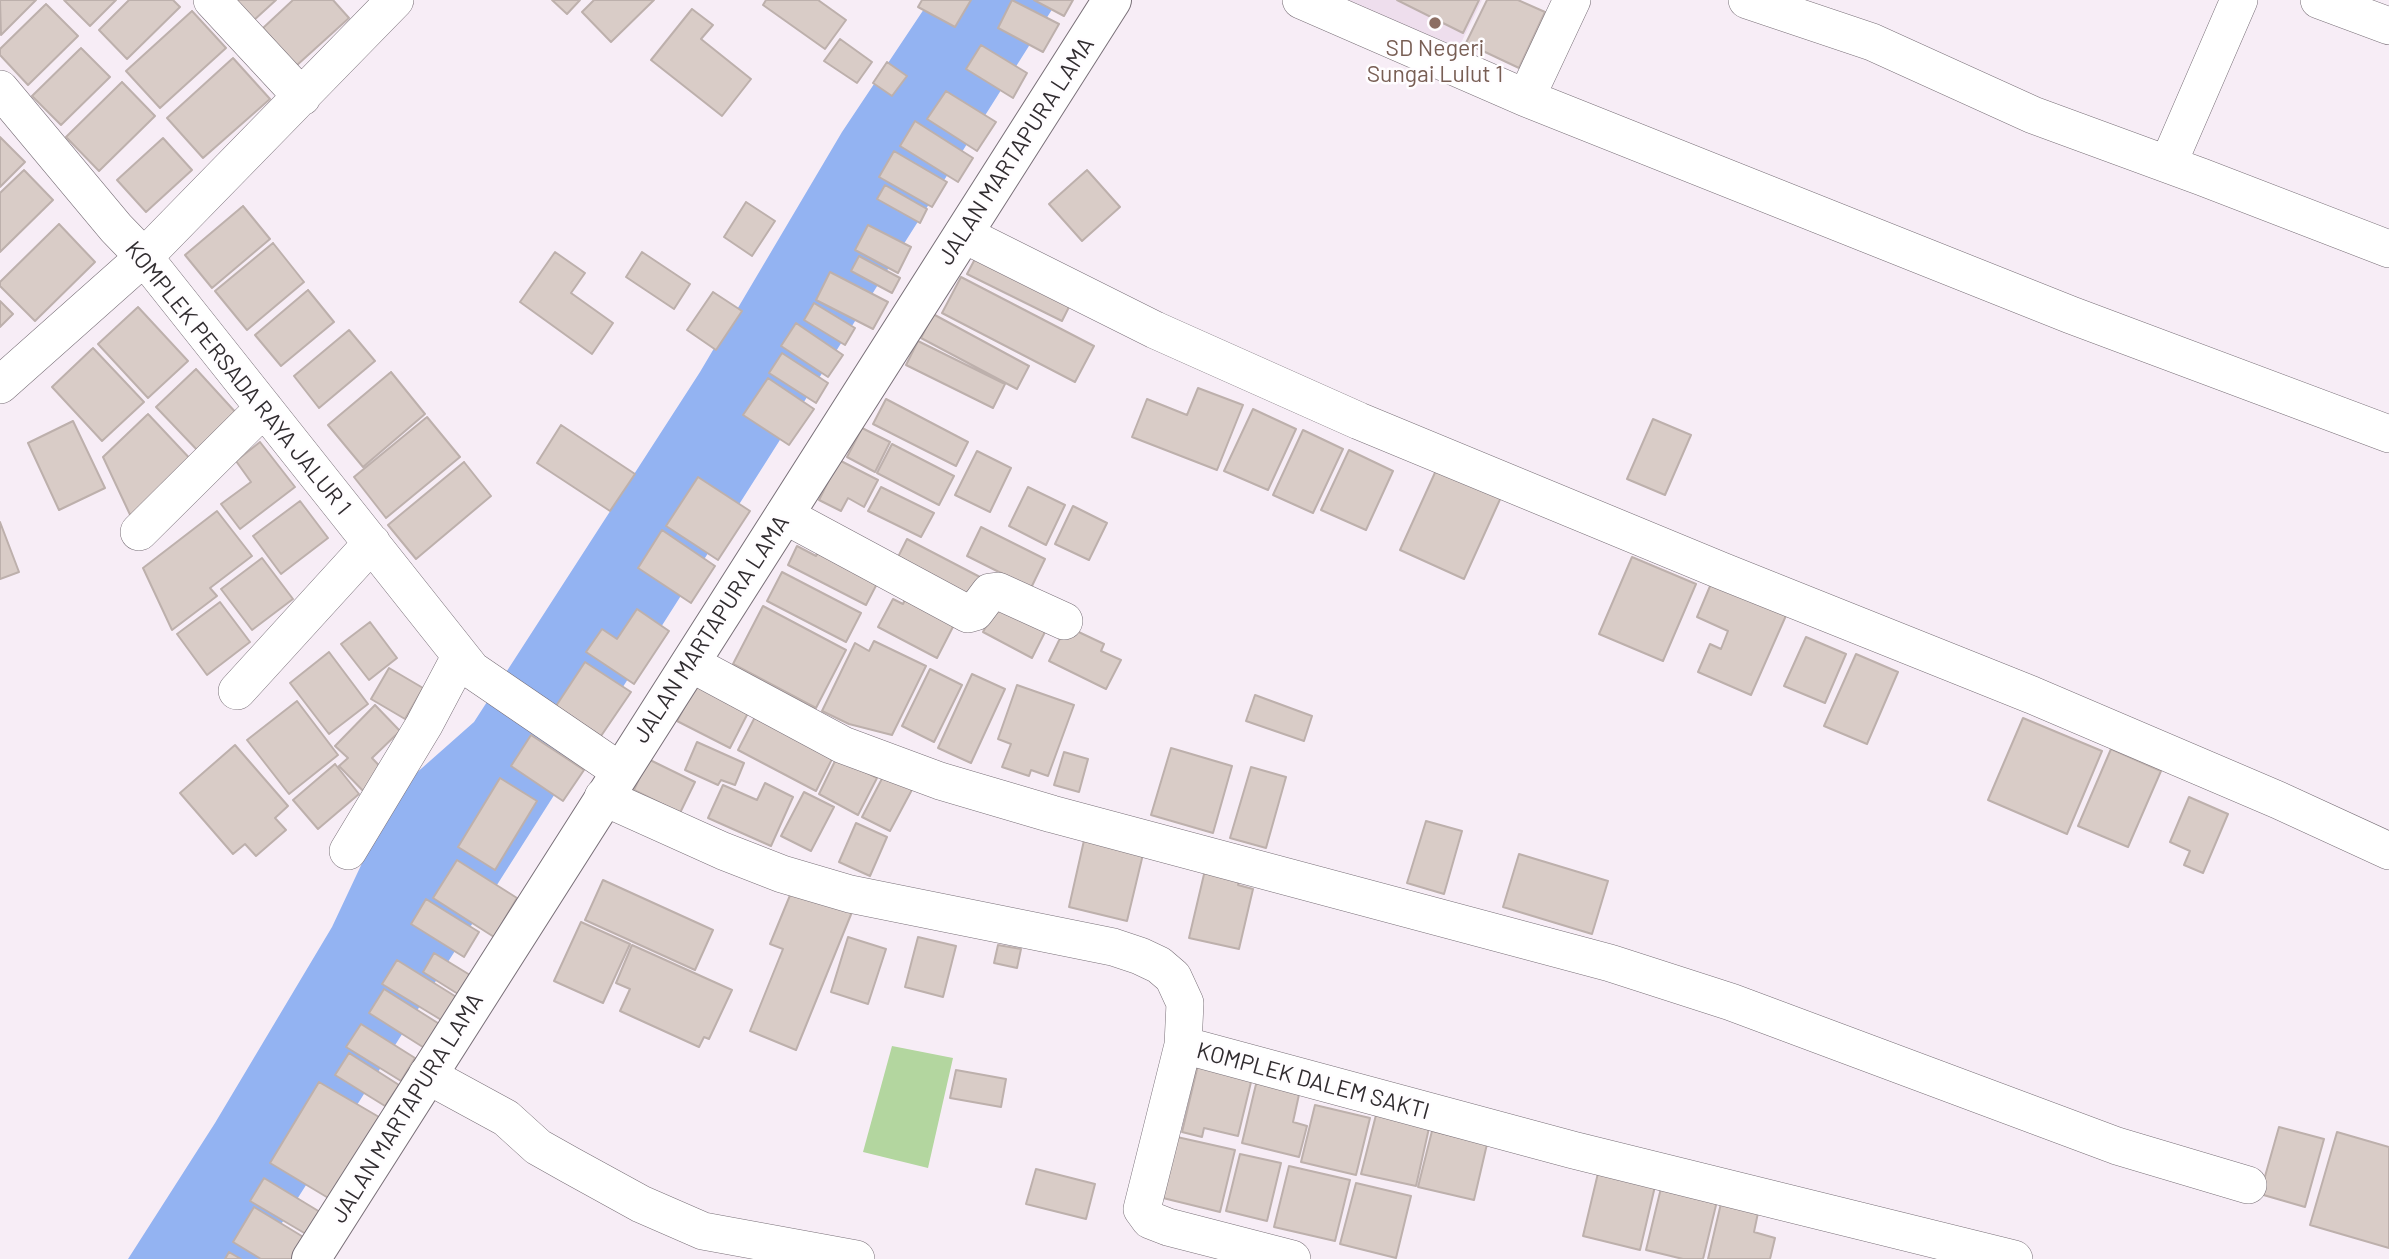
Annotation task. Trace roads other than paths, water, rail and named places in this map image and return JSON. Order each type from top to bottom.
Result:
[{"type":"main road","name":"JALAN MARTAPURA LAMA","points":[[310,1259],[427,1075],[606,774],[690,663],[1112,0]]},
{"type":"street","points":[[212,0],[302,97]]},
{"type":"street","points":[[0,385],[144,257],[395,0]]},
{"type":"street","points":[[1301,0],[1526,98],[2071,315],[2389,434]]},
{"type":"street","points":[[1526,98],[1572,0]]},
{"type":"street","points":[[1747,0],[1872,42],[2033,115],[2389,249]]},
{"type":"street","points":[[2168,164],[2239,0]]},
{"type":"street","points":[[2319,0],[2389,26]]},
{"type":"street","name":"KOMPLEK PERSADA RAYA JALUR 1","points":[[0,89],[116,228],[144,257],[466,664]]},
{"type":"street","points":[[963,234],[1155,330],[1359,421],[1709,566],[2032,695],[2278,800],[2389,851]]},
{"type":"street","points":[[139,532],[264,408]]},
{"type":"street","points":[[784,515],[968,614],[975,612],[990,592],[998,591],[1064,621]]},
{"type":"street","points":[[237,691],[372,543]]},
{"type":"street","points":[[690,663],[843,745],[940,781],[1052,814],[1610,962],[1731,1002],[2118,1146],[2248,1185]]},
{"type":"street","points":[[348,851],[424,725],[466,664]]},
{"type":"street","name":"KOMPLEK DALEM SAKTI","points":[[466,664],[606,774],[723,851],[804,881],[850,894],[1113,947],[1160,965],[1173,977],[1185,1003],[1184,1045],[1573,1150],[2005,1258]]},
{"type":"street","points":[[1184,1045],[1142,1209],[1150,1220],[1168,1227],[1292,1259]]},
{"type":"street","points":[[427,1075],[506,1118],[538,1147],[642,1204],[703,1231],[856,1259]]},
{"type":"water","points":[[930,0],[1058,0],[259,1259],[128,1259],[215,1123],[332,927],[396,791],[474,722],[700,372],[842,132]]},
{"type":"place","name":"SD Negeri Sungai Lulut 1","points":[[1435,23]]}]
